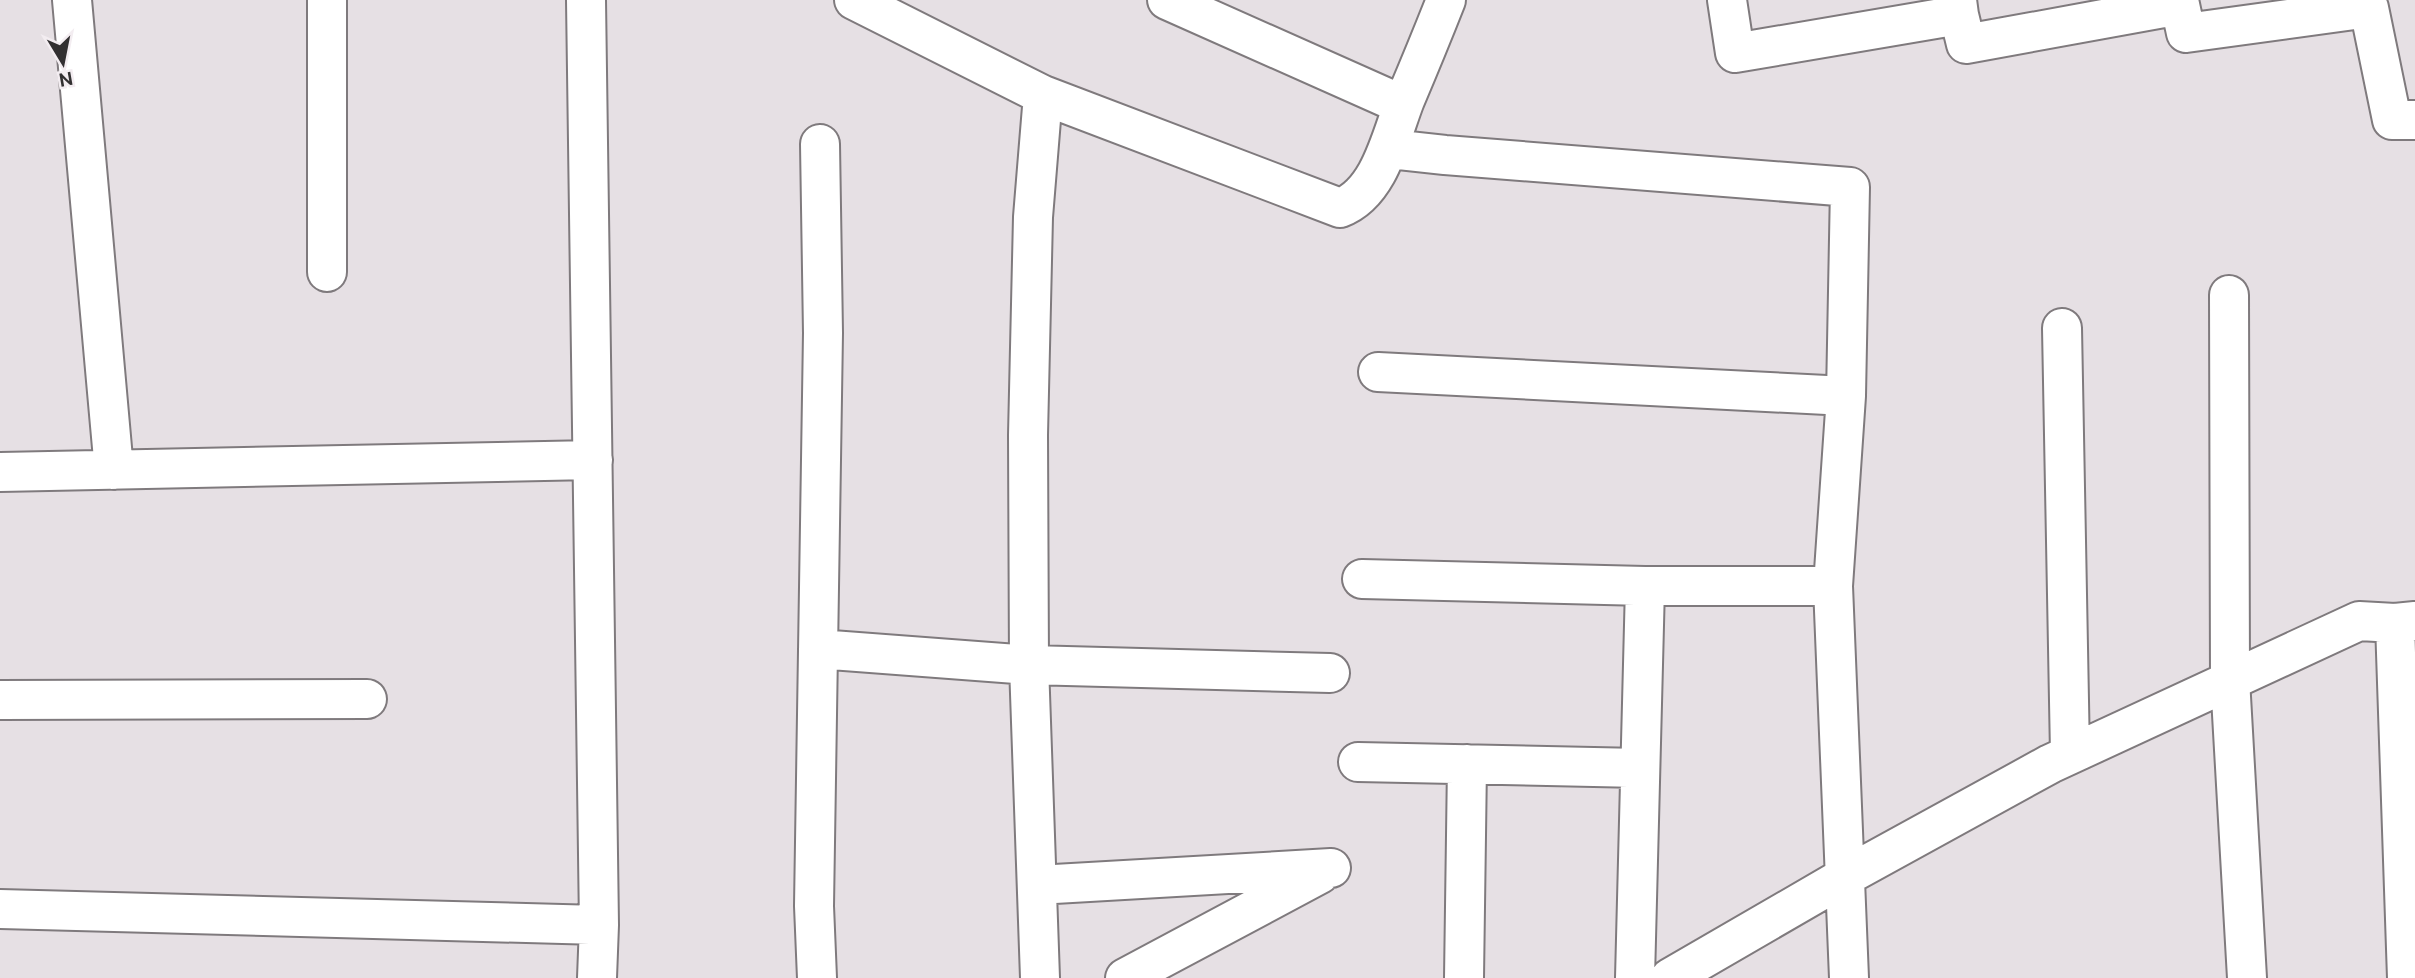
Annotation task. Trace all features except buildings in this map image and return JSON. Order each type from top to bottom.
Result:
[{"type":"street","points":[[72,0],[114,470]]},
{"type":"street","points":[[327,0],[327,272]]},
{"type":"street","points":[[586,0],[599,925],[597,978]]},
{"type":"street","points":[[854,0],[1043,95],[1340,208],[1354,203],[1390,149],[1403,104],[1446,0]]},
{"type":"street","points":[[1167,0],[1403,104]]},
{"type":"street","points":[[1727,0],[1735,53],[1958,8],[1966,44],[2179,3],[2186,33],[2369,8],[2392,120],[2415,120]]},
{"type":"street","points":[[1040,978],[1029,665],[1028,435],[1032,217],[1043,95]]},
{"type":"street","points":[[817,978],[814,906],[823,333],[820,144]]},
{"type":"street","points":[[1390,149],[1850,187],[1846,396],[1833,586],[1849,978]]},
{"type":"street","points":[[2229,295],[2230,679],[2247,978]]},
{"type":"street","points":[[2062,328],[2070,754]]},
{"type":"street","points":[[1378,372],[1846,396]]},
{"type":"street","points":[[0,472],[593,460]]},
{"type":"street","points":[[1362,579],[1646,586],[1833,586]]},
{"type":"street","points":[[1635,978],[1646,586]]},
{"type":"street","points":[[1670,978],[1846,876],[2070,754],[2359,621],[2405,622],[2407,978]]},
{"type":"street","points":[[818,649],[1029,665],[1329,673]]},
{"type":"street","points":[[0,700],[367,699]]},
{"type":"street","points":[[1358,762],[1640,768]]},
{"type":"street","points":[[1464,978],[1467,764]]},
{"type":"street","points":[[1037,885],[1331,868],[1125,978]]},
{"type":"street","points":[[0,909],[599,925]]}]
